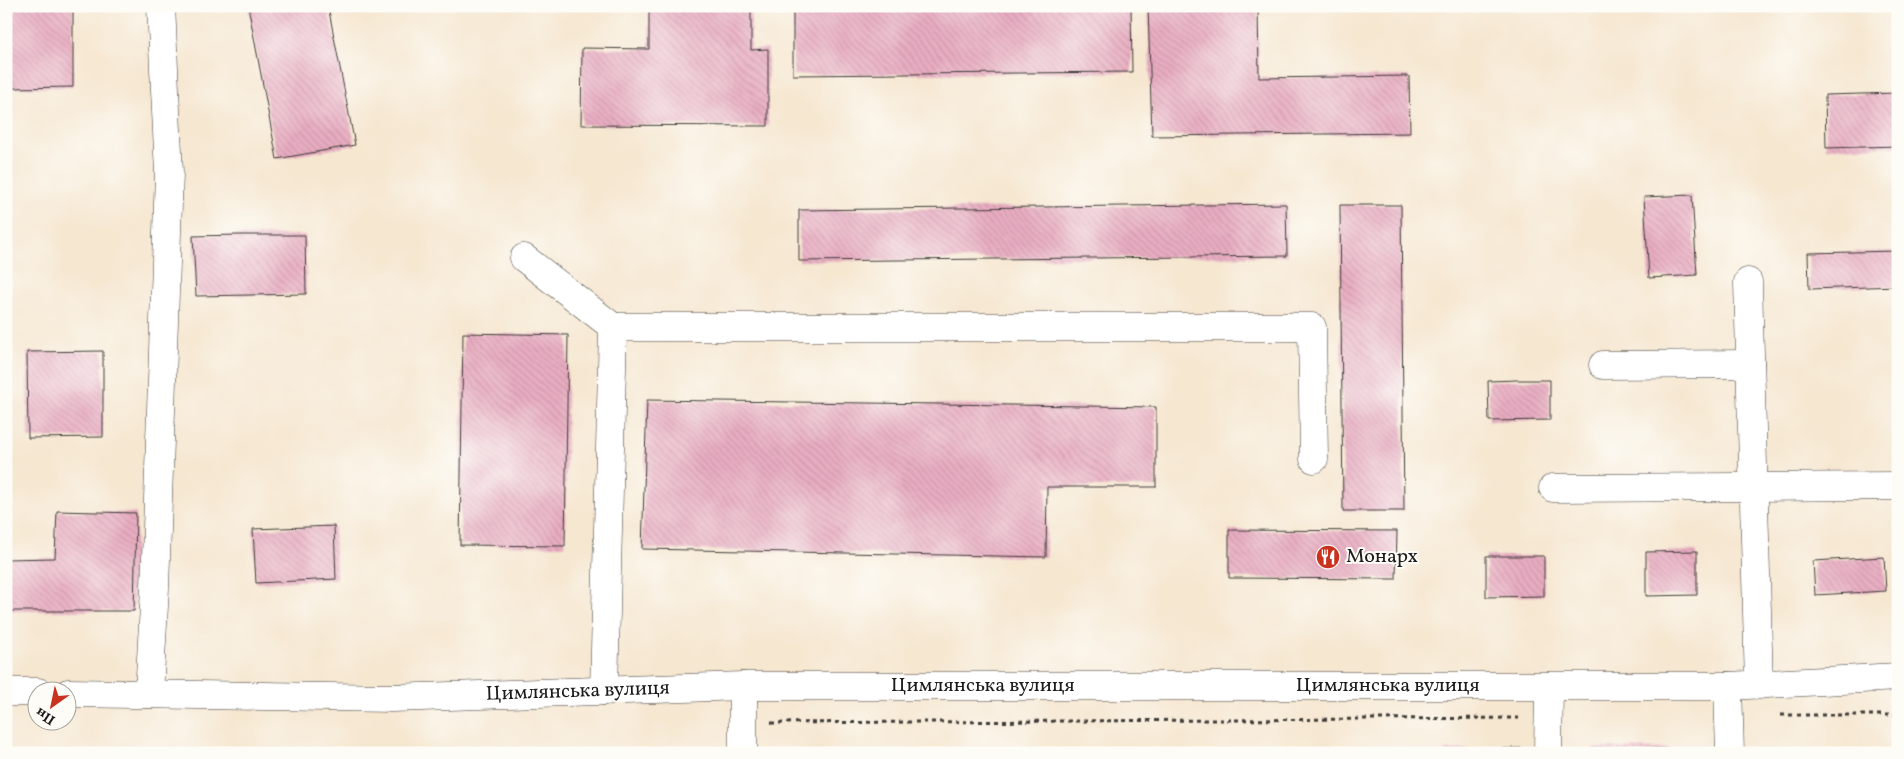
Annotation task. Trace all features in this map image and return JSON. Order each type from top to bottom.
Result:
[{"type":"street","points":[[149,694],[155,588],[169,173],[161,6]]},
{"type":"street","points":[[524,258],[613,327],[1312,326],[1314,459]]},
{"type":"street","points":[[1748,282],[1759,685]]},
{"type":"street","points":[[604,691],[613,327]]},
{"type":"street","points":[[1603,365],[1750,364]]},
{"type":"street","points":[[1553,488],[1898,486]]},
{"type":"street","name":"Цимлянська вулиця","points":[[78,693],[392,698],[743,686],[1728,686],[1898,677]]},
{"type":"street","points":[[743,686],[743,753]]},
{"type":"street","points":[[1728,686],[1730,753]]},
{"type":"street","points":[[1548,753],[1549,687]]},
{"type":"street","points":[[6,692],[28,692]]},
{"type":"path","points":[[1779,715],[1898,715]]},
{"type":"path","points":[[743,723],[1550,718]]},
{"type":"building","points":[[9,6],[73,6],[73,87],[10,88]]},
{"type":"building","points":[[248,6],[328,6],[355,145],[277,159]]},
{"type":"building","points":[[649,6],[751,6],[751,50],[768,49],[768,126],[581,125],[582,48],[649,49]]},
{"type":"building","points":[[793,6],[1131,6],[1132,72],[793,75]]},
{"type":"building","points":[[1148,6],[1258,6],[1259,78],[1409,76],[1410,133],[1152,136]]},
{"type":"building","points":[[1898,93],[1898,146],[1826,148],[1825,95]]},
{"type":"building","points":[[1692,195],[1697,275],[1649,278],[1644,197]]},
{"type":"building","points":[[1286,204],[1287,256],[799,261],[799,210]]},
{"type":"building","points":[[1340,205],[1401,205],[1404,511],[1343,511]]},
{"type":"building","points":[[305,235],[306,294],[196,296],[193,236]]},
{"type":"building","points":[[1897,251],[1898,286],[1809,289],[1808,253]]},
{"type":"building","points":[[463,333],[568,335],[565,546],[460,545]]},
{"type":"building","points":[[103,351],[103,437],[28,438],[27,352]]},
{"type":"building","points":[[1550,380],[1550,420],[1489,421],[1488,381]]},
{"type":"building","points":[[647,400],[1156,407],[1156,487],[1047,487],[1046,557],[642,549]]},
{"type":"building","points":[[57,511],[136,513],[134,611],[6,611],[6,559],[55,558]]},
{"type":"building","points":[[334,526],[336,579],[256,583],[253,529]]},
{"type":"building","points":[[1229,530],[1397,531],[1396,579],[1229,578]]},
{"type":"building","points":[[1697,551],[1697,595],[1646,596],[1646,552]]},
{"type":"building","points":[[1486,556],[1544,556],[1544,596],[1486,597]]},
{"type":"building","points":[[1884,557],[1886,591],[1815,595],[1813,561]]},
{"type":"building","points":[[1521,748],[1521,753],[1444,753],[1444,750]]},
{"type":"building","points":[[1592,748],[1674,749],[1674,753],[1592,753]]},
{"type":"place","name":"Монарх","points":[[1328,557]]}]
